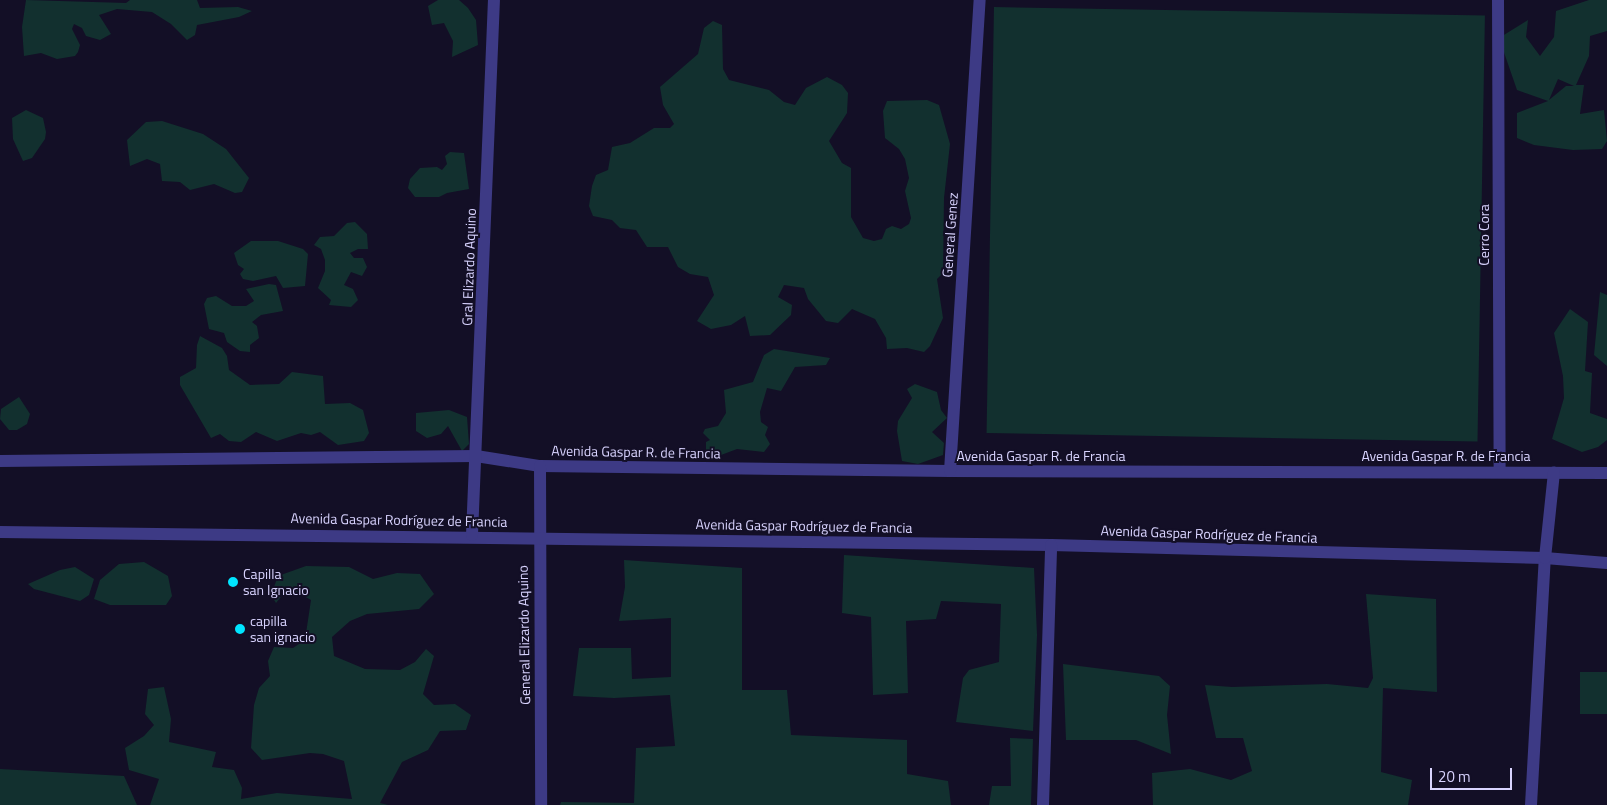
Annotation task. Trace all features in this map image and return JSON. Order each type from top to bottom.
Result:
[{"type":"street","name":"Gral Elizardo Aquino","points":[[472,536],[494,0]]},
{"type":"street","name":"General Genez","points":[[950,472],[980,0]]},
{"type":"street","name":"Cerro Cora","points":[[1498,0],[1500,471]]},
{"type":"street","points":[[0,461],[476,456]]},
{"type":"street","name":"Avenida Gaspar R. de Francia","points":[[476,456],[540,466],[950,472],[1500,471],[1607,473]]},
{"type":"street","name":"General Elizardo Aquino","points":[[540,466],[538,536],[541,805]]},
{"type":"street","points":[[1531,805],[1546,558],[1554,472]]},
{"type":"street","name":"Avenida Gaspar Rodríguez de Francia","points":[[0,532],[538,536],[1051,545],[1546,558],[1607,562]]},
{"type":"street","points":[[1043,805],[1051,545]]},
{"type":"green space","points":[[26,0],[126,3],[130,0],[197,0],[200,8],[238,7],[252,11],[239,17],[197,25],[195,35],[187,40],[171,24],[152,12],[117,9],[99,15],[111,34],[100,40],[86,36],[82,28],[74,24],[72,29],[80,45],[78,52],[75,56],[57,59],[41,53],[24,56],[22,27]]},
{"type":"green space","points":[[438,0],[459,0],[468,8],[476,20],[478,45],[452,57],[453,41],[444,23],[432,25],[428,6]]},
{"type":"green space","points":[[1589,0],[1607,0],[1607,31],[1590,36],[1589,56],[1576,85],[1584,85],[1580,114],[1604,110],[1607,141],[1602,149],[1573,150],[1534,145],[1517,138],[1517,113],[1548,101],[1517,90],[1499,38],[1528,20],[1526,37],[1540,56],[1554,37],[1556,11]],"holes":[[[1558,79],[1574,86],[1566,86],[1549,100]]]},
{"type":"green space","points":[[994,7],[1485,16],[1477,442],[987,433]]},
{"type":"green space","points":[[713,21],[722,25],[723,69],[729,80],[769,90],[784,102],[795,105],[806,88],[827,77],[842,85],[848,93],[847,113],[829,141],[842,163],[851,168],[851,217],[863,238],[874,241],[882,239],[886,229],[892,226],[901,229],[909,224],[911,218],[905,191],[909,178],[905,159],[899,149],[885,138],[883,111],[887,101],[927,100],[939,105],[950,144],[944,198],[943,273],[937,279],[943,318],[930,346],[924,352],[907,348],[887,349],[886,338],[875,319],[852,309],[838,323],[826,321],[808,299],[804,288],[784,285],[778,297],[792,305],[791,315],[770,335],[750,336],[745,316],[731,325],[711,329],[697,321],[714,295],[708,277],[690,274],[678,267],[668,247],[647,247],[636,230],[620,228],[612,220],[593,216],[589,206],[592,186],[596,175],[608,170],[612,147],[630,143],[654,128],[670,128],[674,124],[663,105],[660,87],[698,54],[704,28]]},
{"type":"green space","points":[[26,110],[43,118],[46,132],[45,139],[32,158],[23,161],[13,139],[12,118]]},
{"type":"green space","points":[[162,121],[203,134],[226,149],[249,178],[242,192],[235,193],[214,184],[190,190],[180,182],[162,181],[160,164],[147,159],[130,166],[127,140],[146,122]]},
{"type":"green space","points":[[450,152],[464,153],[469,189],[447,193],[439,197],[415,197],[408,188],[410,179],[420,168],[437,167],[442,170],[447,164],[445,156]]},
{"type":"green space","points":[[355,222],[367,234],[368,249],[358,249],[350,253],[354,258],[363,258],[367,267],[362,276],[351,272],[344,285],[353,289],[358,300],[351,307],[329,305],[331,300],[318,288],[325,271],[325,260],[321,249],[314,245],[320,237],[334,236],[347,223]]},
{"type":"green space","points":[[251,241],[278,241],[303,249],[308,254],[305,286],[283,288],[276,276],[253,281],[243,279],[240,274],[244,269],[238,265],[234,253]]},
{"type":"green space","points":[[269,284],[276,285],[283,311],[261,315],[252,322],[257,326],[259,338],[250,345],[250,352],[240,351],[227,342],[224,333],[209,329],[204,304],[207,298],[216,296],[232,306],[246,306],[254,301],[246,289]]},
{"type":"green space","points":[[1600,292],[1607,295],[1607,366],[1594,355]]},
{"type":"green space","points":[[1570,309],[1588,322],[1585,371],[1592,373],[1590,413],[1607,419],[1607,440],[1598,447],[1582,452],[1552,439],[1564,398],[1563,376],[1554,333]]},
{"type":"green space","points":[[200,336],[222,348],[227,356],[229,370],[250,385],[279,384],[292,372],[323,376],[325,404],[350,403],[363,410],[369,433],[364,441],[338,445],[320,432],[311,435],[301,433],[277,441],[256,432],[241,442],[229,441],[220,434],[211,438],[180,385],[180,377],[196,368],[197,345]]},
{"type":"green space","points":[[774,349],[830,358],[826,365],[795,367],[781,391],[767,388],[760,412],[761,422],[768,427],[765,435],[770,444],[764,452],[737,449],[721,455],[706,451],[706,442],[710,440],[703,433],[705,429],[718,426],[726,413],[724,390],[753,382],[764,355]]},
{"type":"green space","points":[[915,384],[937,392],[941,410],[947,418],[932,432],[944,443],[943,455],[918,464],[902,461],[897,431],[898,421],[912,398],[907,389]]},
{"type":"green space","points":[[19,397],[30,414],[27,424],[17,430],[9,430],[0,419],[1,409]]},
{"type":"green space","points":[[449,410],[467,417],[469,444],[462,451],[448,426],[441,434],[427,438],[416,431],[416,413]]},
{"type":"green space","points":[[844,555],[1034,568],[1037,635],[1033,731],[956,722],[963,678],[969,670],[999,662],[1001,604],[941,601],[936,619],[906,621],[908,693],[873,695],[871,617],[842,613]]},
{"type":"green space","points":[[624,560],[742,568],[742,690],[787,690],[791,735],[907,740],[907,774],[948,781],[951,805],[560,805],[561,802],[634,803],[636,748],[675,746],[670,695],[614,698],[573,696],[579,648],[631,648],[632,679],[671,677],[671,618],[619,621],[625,587]]},
{"type":"green space","points":[[144,562],[168,576],[172,596],[166,605],[110,605],[94,599],[100,580],[119,564]]},
{"type":"green space","points":[[306,566],[349,567],[373,579],[397,573],[420,574],[434,594],[419,609],[367,614],[350,621],[332,637],[334,656],[365,669],[400,670],[415,662],[426,649],[434,656],[423,694],[434,705],[455,704],[471,715],[466,730],[440,731],[428,750],[402,762],[380,803],[388,805],[150,805],[159,779],[129,770],[125,748],[144,736],[154,725],[145,714],[148,689],[164,687],[171,719],[169,742],[216,752],[212,767],[234,770],[242,788],[241,799],[277,793],[352,799],[344,761],[323,754],[310,753],[262,760],[251,748],[254,705],[259,688],[270,676],[268,661],[274,647],[293,648],[305,640],[311,600],[297,592],[284,593],[276,603],[271,595],[278,576]]},
{"type":"green space","points":[[75,567],[94,579],[89,595],[80,601],[34,589],[28,584],[60,570]]},
{"type":"green space","points":[[1366,594],[1436,599],[1437,692],[1383,688],[1381,772],[1412,780],[1408,805],[1153,805],[1152,773],[1190,769],[1231,780],[1252,771],[1243,738],[1216,738],[1205,685],[1232,687],[1327,684],[1368,688],[1373,678]]},
{"type":"green space","points":[[1063,664],[1159,676],[1170,686],[1167,715],[1171,754],[1136,740],[1066,740]]},
{"type":"green space","points":[[1580,672],[1607,672],[1607,714],[1580,714]]},
{"type":"green space","points":[[1010,738],[1033,739],[1031,805],[989,805],[992,786],[1011,786]]},
{"type":"green space","points":[[0,769],[124,776],[137,805],[0,805]]},
{"type":"place","name":"Capilla san Ignacio","points":[[233,582]]},
{"type":"place","name":"capilla san ignacio","points":[[240,629]]}]
